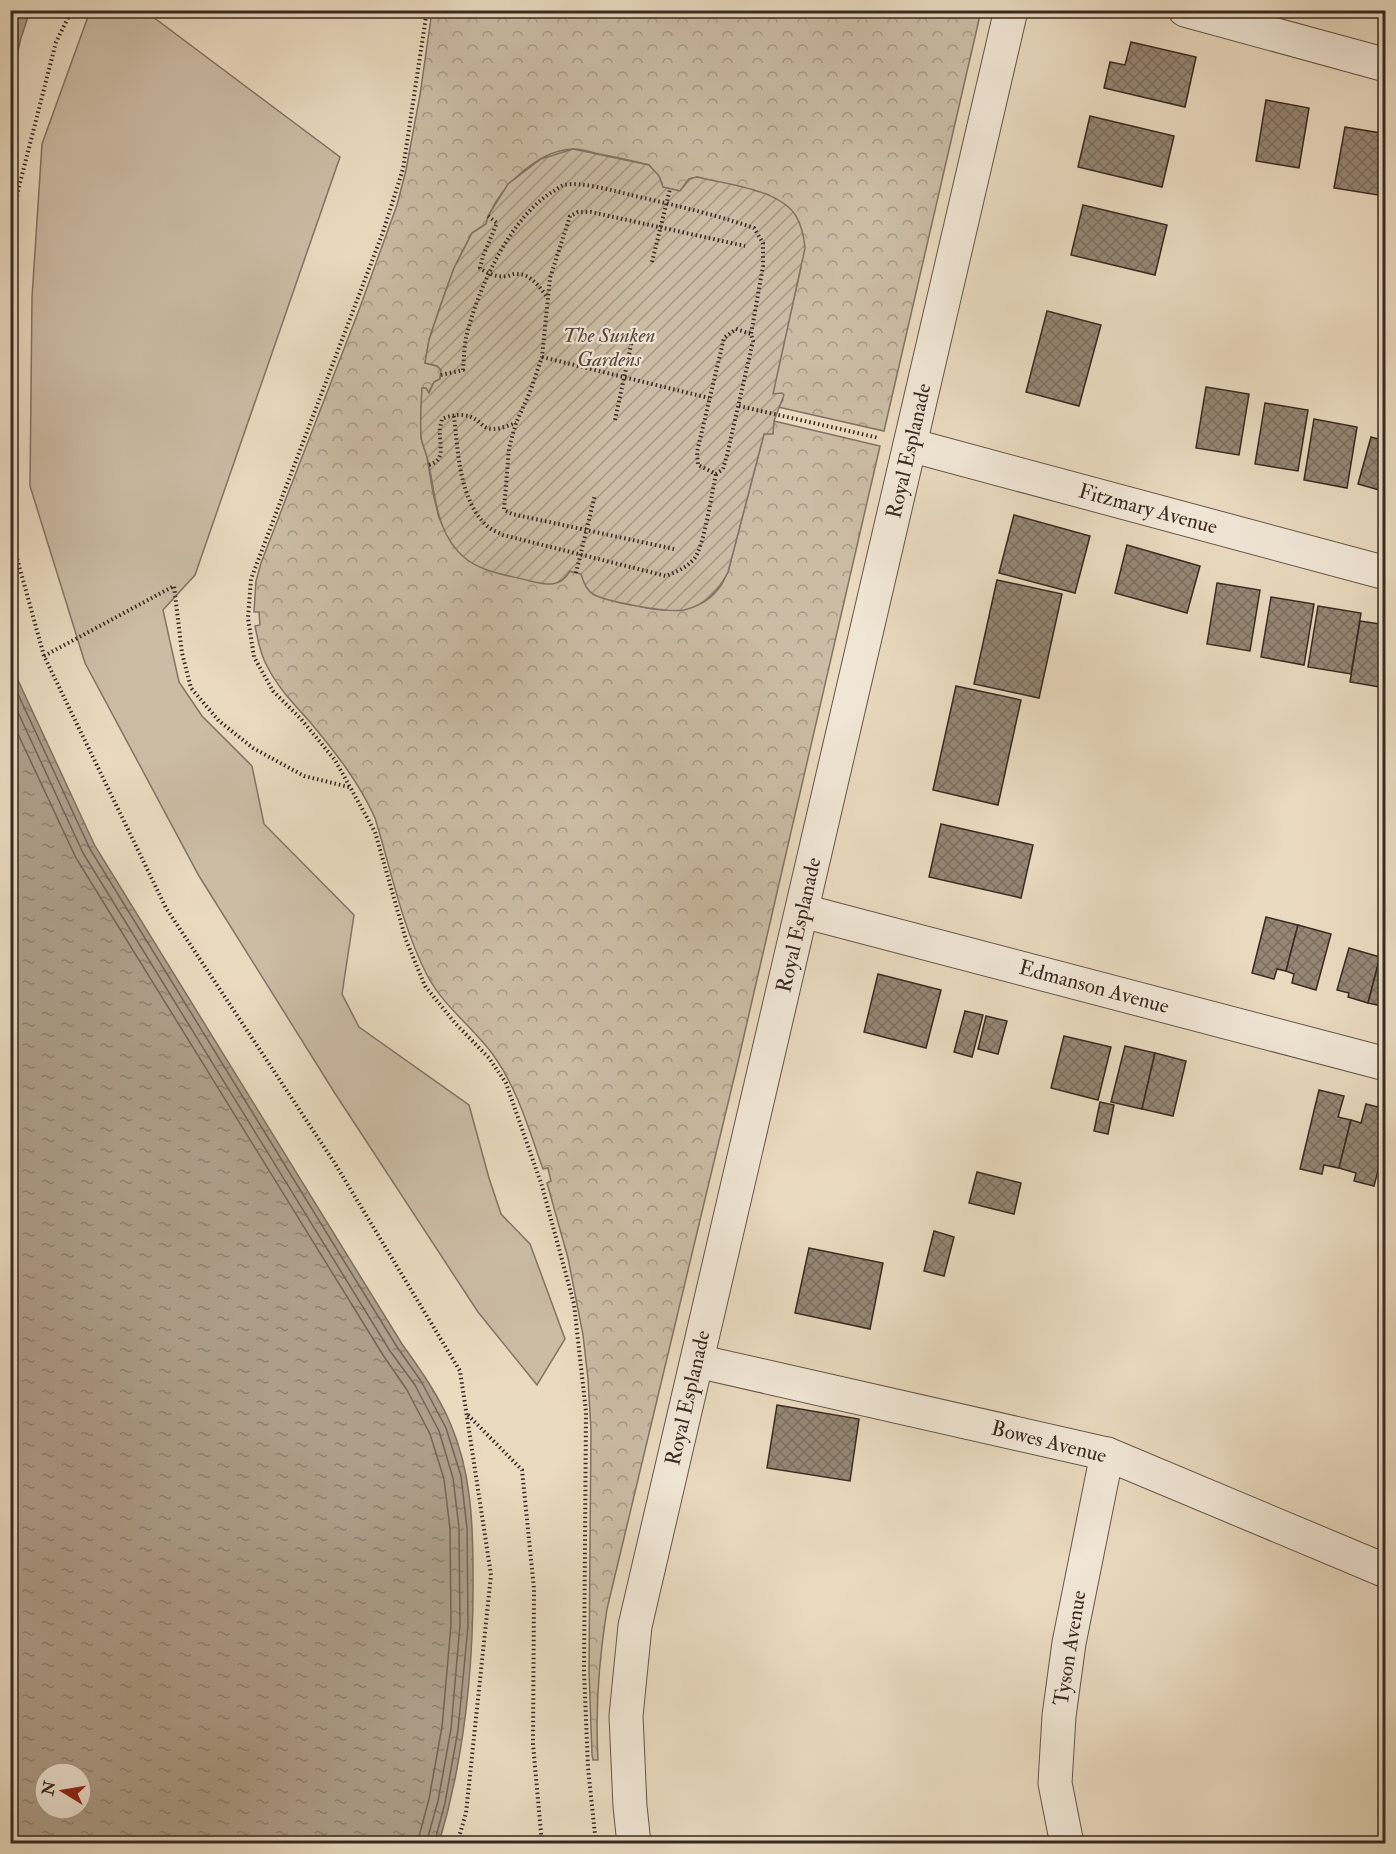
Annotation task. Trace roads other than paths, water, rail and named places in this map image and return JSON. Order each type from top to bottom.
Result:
[{"type":"street","name":"Royal Esplanade","points":[[634,1844],[626,1716],[634,1626],[803,911],[1011,10]]},
{"type":"street","points":[[1185,10],[1386,65]]},
{"type":"street","name":"Fitzmary Avenue","points":[[910,445],[1386,573]]},
{"type":"street","name":"Edmanson Avenue","points":[[803,911],[1386,1064]]},
{"type":"street","name":"Bowes Avenue","points":[[697,1361],[1107,1454],[1386,1571]]},
{"type":"street","name":"Tyson Avenue","points":[[1067,1844],[1055,1783],[1059,1716],[1069,1643],[1107,1454]]},
{"type":"water","points":[[11,10],[30,11],[11,80]]},
{"type":"water","points":[[10,663],[95,846],[441,1404],[458,1443],[470,1498],[473,1573],[472,1641],[461,1743],[439,1843],[11,1843]]},
{"type":"park label","name":"The Sunken Gardens","points":[[609,347]]}]
